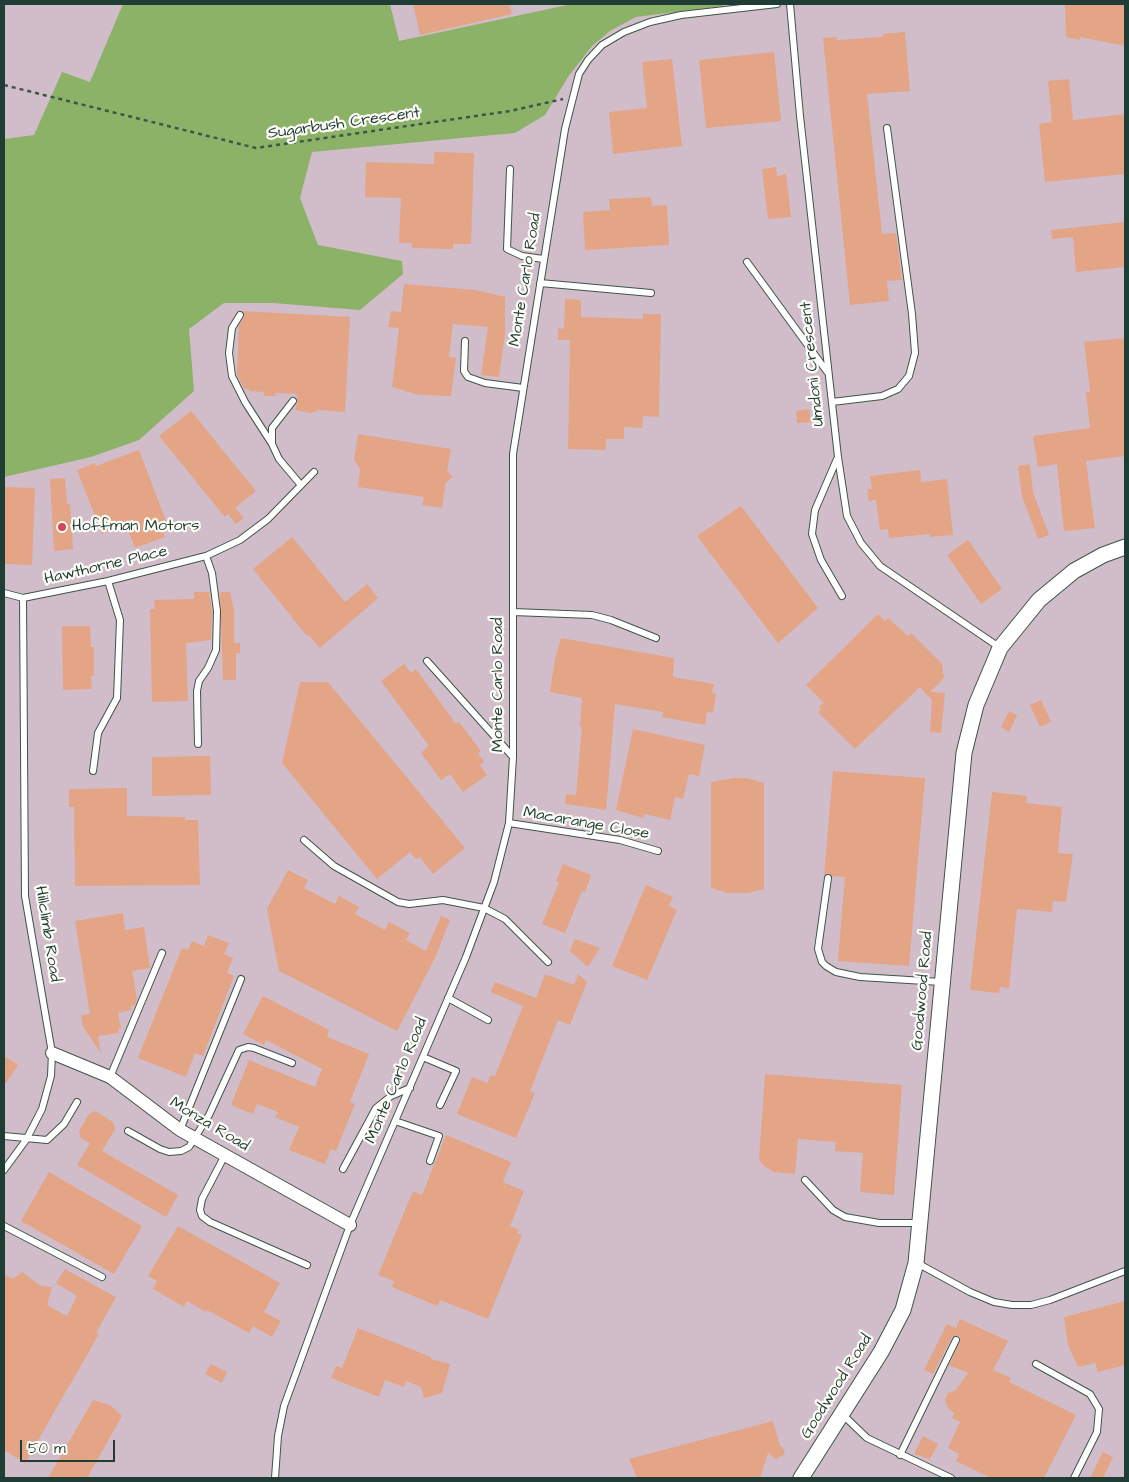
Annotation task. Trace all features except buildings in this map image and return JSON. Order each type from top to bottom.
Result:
[{"type":"street","name":"Goodwood Road","points":[[801,1478],[881,1352],[903,1310],[916,1263],[964,752],[976,706],[1000,648],[1039,600],[1074,571],[1103,555],[1125,547]]},
{"type":"street","name":"Monza Road","points":[[52,1053],[110,1077],[180,1130],[350,1225]]},
{"type":"lane","name":"Monte Carlo Road","points":[[275,1478],[277,1444],[284,1406],[350,1225],[466,957],[494,882],[509,823],[513,757],[511,501],[513,454],[543,260],[572,97],[578,74],[602,45],[624,32],[650,22],[681,15],[777,4]]},
{"type":"lane","name":"Umdoni Crescent","points":[[790,4],[828,374],[847,516],[861,543],[880,566],[1000,648]]},
{"type":"lane","points":[[832,402],[882,396],[898,389],[909,376],[915,353],[912,314],[887,128]]},
{"type":"lane","points":[[510,169],[507,249],[522,256],[543,260]]},
{"type":"lane","points":[[747,262],[828,374]]},
{"type":"lane","points":[[540,283],[651,293]]},
{"type":"lane","points":[[240,315],[232,328],[229,353],[232,376],[244,402],[272,444],[279,459],[300,484]]},
{"type":"lane","points":[[465,341],[464,371],[468,377],[486,383],[523,388]]},
{"type":"lane","points":[[272,444],[272,428],[293,401]]},
{"type":"lane","points":[[838,458],[815,510],[812,534],[821,560],[842,596]]},
{"type":"lane","name":"Hawthorne Place","points":[[23,598],[108,581],[206,556],[240,540],[268,519],[300,484],[314,472]]},
{"type":"lane","points":[[198,744],[197,691],[199,681],[208,668],[216,650],[217,611],[212,573],[206,556]]},
{"type":"lane","points":[[93,771],[98,733],[117,698],[120,620],[108,581]]},
{"type":"lane","points":[[4,593],[23,598]]},
{"type":"lane","name":"Hillclimb Road","points":[[4,1170],[26,1140],[42,1109],[51,1076],[52,1053],[25,896],[23,598]]},
{"type":"lane","points":[[513,612],[592,616],[611,620],[656,638]]},
{"type":"lane","points":[[427,661],[513,757]]},
{"type":"lane","name":"Macarange Close","points":[[509,823],[620,840],[658,851]]},
{"type":"lane","points":[[304,840],[334,866],[398,902],[409,904],[443,900],[484,908],[505,919],[548,962]]},
{"type":"lane","points":[[828,878],[818,949],[822,962],[836,972],[860,977],[941,982]]},
{"type":"lane","points":[[110,1077],[162,953]]},
{"type":"lane","points":[[180,1130],[241,980]]},
{"type":"lane","points":[[448,998],[488,1020]]},
{"type":"lane","points":[[128,1131],[169,1152],[181,1151],[189,1147],[209,1115],[239,1050],[248,1047],[254,1048],[292,1063]]},
{"type":"lane","points":[[423,1056],[456,1070],[440,1105]]},
{"type":"lane","points":[[343,1169],[376,1108],[391,1096],[410,1088]]},
{"type":"lane","points":[[4,1136],[26,1140],[47,1140],[64,1124],[77,1102]]},
{"type":"lane","points":[[395,1121],[439,1136],[430,1160]]},
{"type":"lane","points":[[226,1155],[202,1199],[200,1210],[202,1216],[210,1222],[307,1266]]},
{"type":"lane","points":[[805,1180],[834,1210],[845,1217],[879,1223],[920,1223]]},
{"type":"lane","points":[[4,1226],[102,1277]]},
{"type":"lane","points":[[916,1263],[970,1292],[994,1302],[1012,1305],[1031,1305],[1050,1300],[1125,1271]]},
{"type":"lane","points":[[900,1455],[956,1340]]},
{"type":"lane","points":[[1036,1364],[1090,1394],[1099,1409],[1097,1432],[1074,1478]]},
{"type":"lane","points":[[841,1414],[867,1438],[951,1478]]},
{"type":"path","name":"Sugarbush Crescent","points":[[4,85],[256,148],[510,111],[572,97]]},
{"type":"shaded area","points":[[4,4],[1125,4],[1125,1478],[4,1478]]},
{"type":"green space","points":[[123,4],[390,4],[399,41],[572,4],[723,4],[723,6],[636,17],[610,31],[592,46],[568,77],[545,115],[515,133],[312,152],[300,198],[318,245],[402,261],[403,274],[360,310],[273,303],[224,303],[189,329],[194,391],[139,440],[91,457],[4,477],[4,139],[34,135],[62,72],[90,82]]},
{"type":"place","name":"Hoffman Motors","points":[[62,527]]}]
